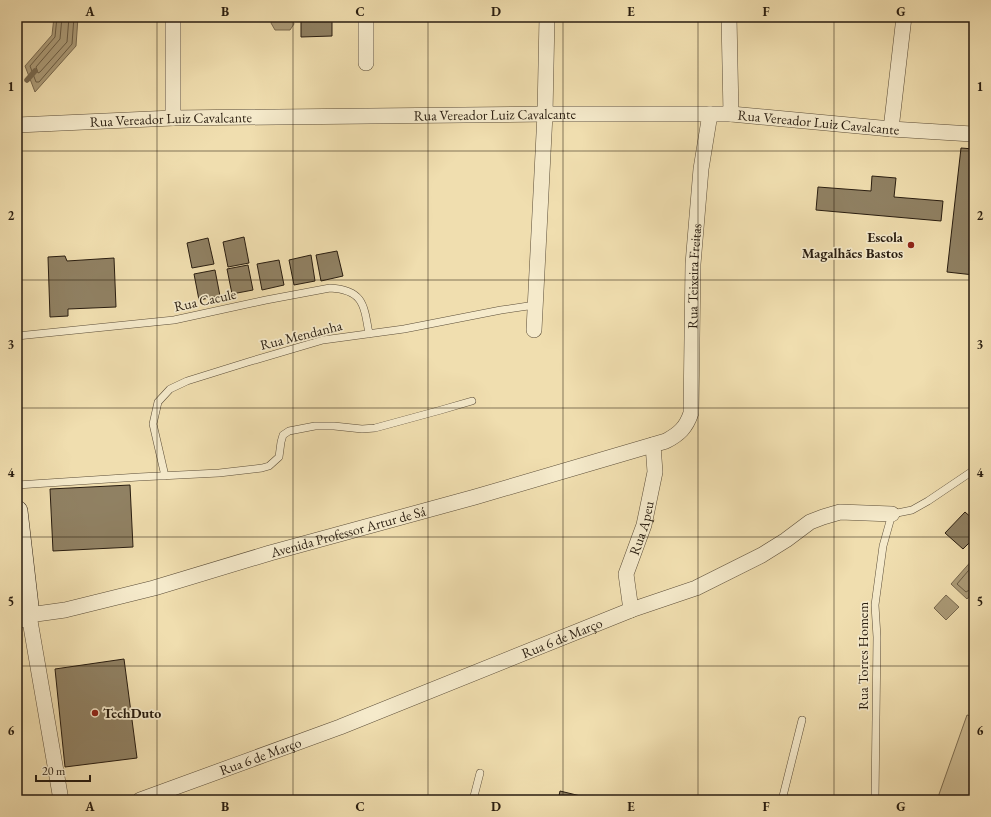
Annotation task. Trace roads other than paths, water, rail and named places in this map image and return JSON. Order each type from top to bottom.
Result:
[{"type":"street","points":[[173,17],[173,118]]},
{"type":"street","points":[[366,17],[366,63]]},
{"type":"street","points":[[534,330],[545,114],[547,17]]},
{"type":"street","points":[[729,17],[731,114]]},
{"type":"street","points":[[891,128],[904,17]]},
{"type":"street","name":"Rua Vereador Luiz Cavalcante","points":[[17,125],[173,118],[545,114],[731,114],[972,134]]},
{"type":"street","name":"Rua Teixeira Freitas","points":[[676,436],[683,430],[691,413],[693,264],[701,169],[710,114]]},
{"type":"street","name":"Avenida Professor Artur de Sá","points":[[23,617],[65,610],[154,588],[270,553],[475,497],[653,445],[676,436]]},
{"type":"street","name":"Rua Apeu","points":[[631,610],[626,574],[644,525],[655,472],[653,445]]},
{"type":"street","points":[[17,511],[23,617],[61,800]]},
{"type":"street","name":"Rua 6 de Março","points":[[140,800],[340,727],[631,610],[696,588],[762,555],[786,540],[810,522],[823,517],[840,512],[892,514]]},
{"type":"lane","name":"Rua Cacule","points":[[17,336],[174,320],[330,288],[350,292],[359,299],[365,310],[369,334]]},
{"type":"lane","name":"Rua Mendanha","points":[[165,476],[153,424],[158,402],[170,389],[187,381],[323,340],[404,329],[501,310],[535,305]]},
{"type":"lane","points":[[17,485],[165,476],[262,468],[269,466],[278,457],[280,442],[288,431],[315,426],[334,426],[362,429],[375,428],[472,400]]},
{"type":"lane","name":"Rua 6 de Março","points":[[892,514],[912,510],[974,470]]},
{"type":"lane","name":"Rua Torres Homem","points":[[875,800],[877,637],[875,605],[883,546],[892,514]]},
{"type":"lane","points":[[782,800],[802,720]]},
{"type":"lane","points":[[473,800],[480,773]]},
{"type":"water","points":[[54,17],[78,17],[76,46],[35,92],[25,66],[52,35]]},
{"type":"water","points":[[273,17],[292,17],[294,24],[290,30],[275,30],[271,23]]},
{"type":"water","points":[[974,558],[974,591],[967,599],[951,584]]},
{"type":"water","points":[[946,595],[959,607],[946,620],[934,608]]},
{"type":"waterway","points":[[27,80],[35,71]]},
{"type":"place","name":"Escola Magalhães Bastos","points":[[911,245]]},
{"type":"place","name":"TechDuto","points":[[95,713]]}]
